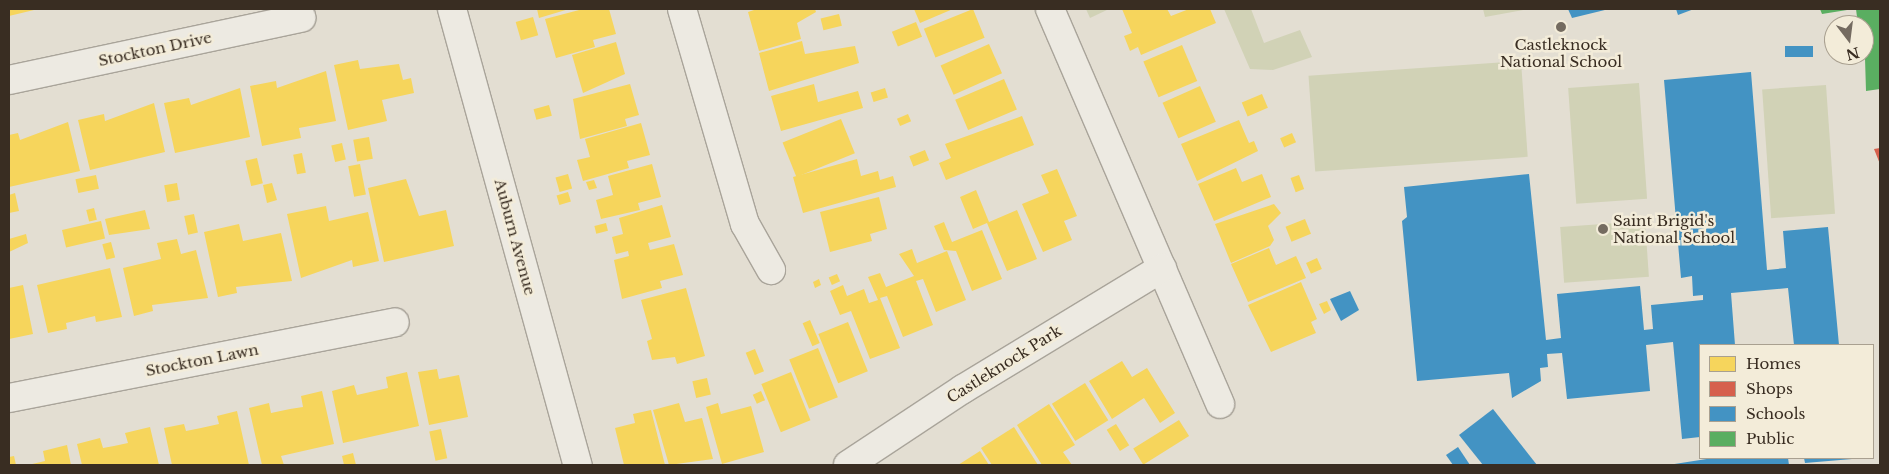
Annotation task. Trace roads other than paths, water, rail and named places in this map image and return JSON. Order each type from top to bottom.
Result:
[{"type":"street","name":"Auburn Avenue","points":[[452,9],[578,465]]},
{"type":"street","points":[[682,9],[745,224],[771,270]]},
{"type":"street","points":[[1050,9],[1220,404]]},
{"type":"street","name":"Stockton Drive","points":[[9,80],[301,18]]},
{"type":"street","name":"Castleknock Park","points":[[848,465],[963,388],[1162,268]]},
{"type":"street","name":"Stockton Lawn","points":[[9,398],[395,322]]},
{"type":"place","name":"Castleknock National School","points":[[1561,27]]},
{"type":"place","name":"Saint Brigid's National School","points":[[1603,229]]}]
